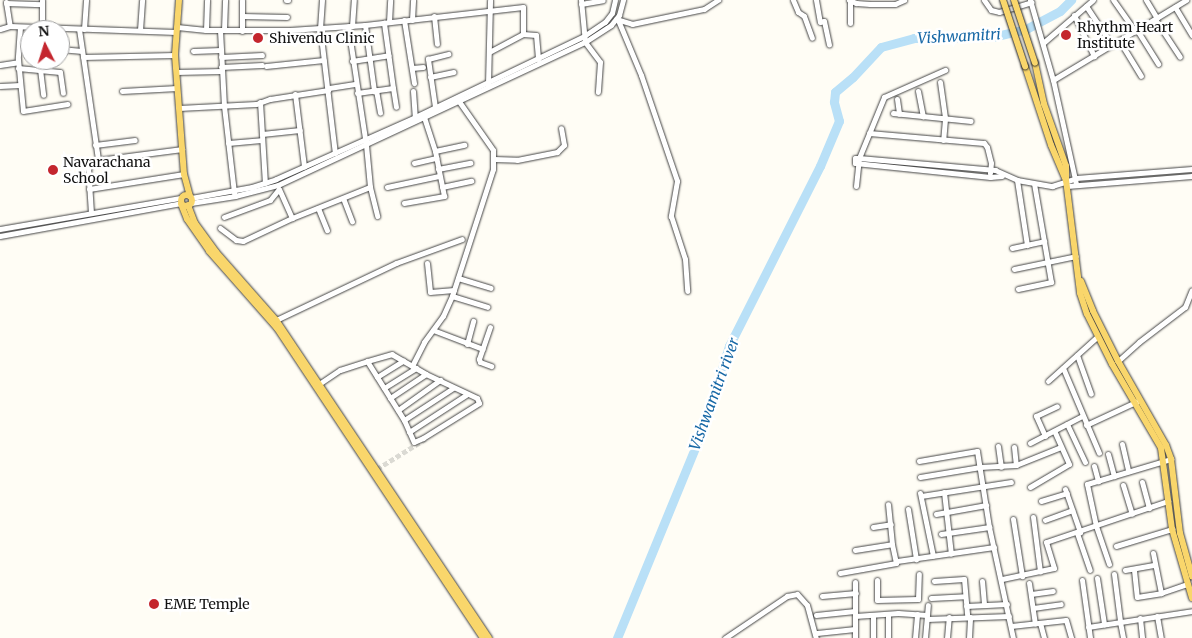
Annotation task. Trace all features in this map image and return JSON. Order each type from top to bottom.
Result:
[{"type":"main road","points":[[179,0],[175,55],[177,88],[186,200],[195,232],[276,323],[483,638]]},
{"type":"main road","points":[[1003,0],[1051,145],[1066,183]]},
{"type":"main road","points":[[1014,0],[1035,63],[1046,111],[1066,166],[1066,183],[1080,293],[1098,336],[1138,401]]},
{"type":"main road","points":[[1078,273],[1093,312],[1167,460],[1180,533],[1192,576]]},
{"type":"main road","points":[[317,385],[489,638]]},
{"type":"main road","points":[[1167,460],[1168,501],[1172,529],[1192,598]]},
{"type":"street","points":[[86,0],[81,29],[82,54],[99,161]]},
{"type":"street","points":[[140,30],[142,0]]},
{"type":"street","points":[[206,30],[207,0]]},
{"type":"street","points":[[225,0],[221,57],[224,106],[234,193]]},
{"type":"street","points":[[242,0],[242,31]]},
{"type":"street","points":[[322,0],[320,28],[335,155]]},
{"type":"street","points":[[354,0],[350,26],[352,61],[370,187],[377,216]]},
{"type":"street","points":[[390,0],[386,22],[396,107]]},
{"type":"street","points":[[412,20],[413,0]]},
{"type":"street","points":[[488,84],[490,0]]},
{"type":"street","points":[[598,92],[600,62],[585,42],[581,2],[602,0]]},
{"type":"street","points":[[224,217],[270,200],[277,185],[304,166],[335,155],[424,116],[488,84],[538,59],[584,36],[605,22],[612,13],[616,0],[623,2],[617,20],[602,33],[488,84]]},
{"type":"street","points":[[617,20],[632,24],[704,9],[718,0]]},
{"type":"street","points":[[793,0],[798,12],[804,16],[812,38]]},
{"type":"street","points":[[816,0],[820,22],[824,21],[829,44]]},
{"type":"street","points":[[850,23],[850,0],[856,3],[895,4],[904,0]]},
{"type":"street","points":[[984,0],[991,10],[999,12],[1031,1],[1053,80],[1076,184]]},
{"type":"street","points":[[1043,42],[1093,0]]},
{"type":"street","points":[[1113,0],[1158,64]]},
{"type":"street","points":[[1146,0],[1180,57]]},
{"type":"street","points":[[1053,80],[1186,0]]},
{"type":"street","points":[[10,26],[5,4],[42,2],[42,20]]},
{"type":"street","points":[[1177,4],[1192,35]]},
{"type":"street","points":[[1086,6],[1112,45]]},
{"type":"street","points":[[70,29],[242,31],[320,28],[365,25],[523,7],[523,34]]},
{"type":"street","points":[[1074,15],[1094,56]]},
{"type":"street","points":[[242,16],[287,17]]},
{"type":"street","points":[[434,16],[437,44]]},
{"type":"street","points":[[404,20],[414,83]]},
{"type":"street","points":[[617,20],[641,75],[677,181],[671,216],[685,258],[687,291]]},
{"type":"street","points":[[365,25],[369,58],[380,114]]},
{"type":"street","points":[[0,29],[10,26],[20,27],[18,65],[23,111],[67,104]]},
{"type":"street","points":[[489,52],[523,34],[535,34],[538,59]]},
{"type":"street","points":[[1119,40],[1141,76]]},
{"type":"street","points":[[193,51],[221,50]]},
{"type":"street","points":[[70,51],[82,54],[175,55]]},
{"type":"street","points":[[435,107],[428,59],[448,54]]},
{"type":"street","points":[[221,57],[262,55]]},
{"type":"street","points":[[352,61],[389,55]]},
{"type":"street","points":[[176,72],[324,60]]},
{"type":"street","points":[[0,65],[18,65]]},
{"type":"street","points":[[412,68],[423,67]]},
{"type":"street","points":[[40,70],[43,96]]},
{"type":"street","points":[[47,70],[60,72],[63,93]]},
{"type":"street","points":[[856,186],[858,161],[884,97],[945,70]]},
{"type":"street","points":[[430,77],[453,72]]},
{"type":"street","points":[[940,82],[945,119],[943,140]]},
{"type":"street","points":[[179,108],[260,102],[356,84]]},
{"type":"street","points":[[0,86],[20,85]]},
{"type":"street","points":[[122,91],[177,88]]},
{"type":"street","points":[[357,93],[393,88]]},
{"type":"street","points":[[412,91],[416,117]]},
{"type":"street","points":[[918,91],[923,117]]},
{"type":"street","points":[[295,94],[304,166]]},
{"type":"street","points":[[365,142],[416,117],[424,116],[435,107],[458,99]]},
{"type":"street","points":[[384,388],[414,367],[433,330],[444,316],[493,169],[494,159],[492,150],[458,99]]},
{"type":"street","points":[[897,99],[896,113],[971,121]]},
{"type":"street","points":[[260,102],[265,183]]},
{"type":"street","points":[[404,203],[444,196],[435,151],[424,116]]},
{"type":"street","points":[[494,159],[517,160],[557,152],[564,145],[561,128]]},
{"type":"street","points":[[262,134],[300,130]]},
{"type":"street","points":[[869,133],[985,144],[991,163],[990,177]]},
{"type":"street","points":[[95,145],[135,140]]},
{"type":"street","points":[[228,143],[261,140]]},
{"type":"street","points":[[435,151],[464,145]]},
{"type":"street","points":[[91,213],[88,167],[99,161],[182,149]]},
{"type":"street","points":[[0,236],[91,213],[234,193],[277,185],[335,155]]},
{"type":"street","points":[[414,163],[436,158]]},
{"type":"street","points":[[858,161],[990,177],[1003,176]]},
{"type":"street","points":[[438,169],[470,163]]},
{"type":"street","points":[[908,166],[990,169],[1016,180],[1052,186],[1066,183],[1076,178],[1192,169]]},
{"type":"street","points":[[89,189],[184,174]]},
{"type":"street","points":[[388,187],[439,176]]},
{"type":"street","points":[[1066,183],[1076,184],[1192,176]]},
{"type":"street","points":[[1016,180],[1027,245]]},
{"type":"street","points":[[442,187],[471,181]]},
{"type":"street","points":[[234,193],[265,183],[277,185]]},
{"type":"street","points":[[1018,289],[1051,282],[1034,184]]},
{"type":"street","points":[[277,185],[292,218]]},
{"type":"street","points":[[220,228],[239,242],[292,218],[370,187]]},
{"type":"street","points":[[343,198],[352,220]]},
{"type":"street","points":[[0,229],[63,221],[186,200]]},
{"type":"street","points":[[318,208],[327,230]]},
{"type":"street","points":[[276,323],[396,262],[462,239]]},
{"type":"street","points":[[1012,248],[1044,241]]},
{"type":"street","points":[[1014,269],[1076,256]]},
{"type":"street","points":[[427,263],[430,292],[453,293],[487,307]]},
{"type":"street","points":[[458,278],[490,288]]},
{"type":"street","points":[[1118,361],[1139,342],[1185,307],[1192,290]]},
{"type":"street","points":[[467,344],[473,321]]},
{"type":"street","points":[[490,327],[479,361],[491,366]]},
{"type":"street","points":[[433,330],[467,344],[483,348]]},
{"type":"street","points":[[1048,381],[1098,336]]},
{"type":"street","points":[[317,385],[340,370],[367,361],[392,354],[466,395],[477,398],[479,403],[417,442],[414,442],[404,420],[367,361]]},
{"type":"street","points":[[1077,356],[1090,394]]},
{"type":"street","points":[[377,377],[403,361]]},
{"type":"street","points":[[1063,368],[1099,453]]},
{"type":"street","points":[[390,398],[426,374]]},
{"type":"street","points":[[398,410],[440,380]]},
{"type":"street","points":[[404,420],[453,388]]},
{"type":"street","points":[[409,432],[466,395]]},
{"type":"street","points":[[1086,425],[1138,401]]},
{"type":"street","points":[[1045,436],[1036,416],[1057,406]]},
{"type":"street","points":[[1030,443],[1082,416]]},
{"type":"street","points":[[1067,424],[1085,462]]},
{"type":"street","points":[[1030,487],[1069,464],[1054,431]]},
{"type":"street","points":[[1122,444],[1128,471]]},
{"type":"street","points":[[998,446],[1000,467]]},
{"type":"street","points":[[1014,447],[1016,464]]},
{"type":"street","points":[[920,477],[980,467],[1000,467],[1016,464],[1061,447]]},
{"type":"street","points":[[919,460],[978,451],[990,527],[1013,638]]},
{"type":"street","points":[[1108,454],[1114,476]]},
{"type":"street","points":[[1109,564],[1096,526],[1087,484],[1167,460]]},
{"type":"street","points":[[1094,466],[1098,480]]},
{"type":"street","points":[[933,556],[920,494],[1011,482]]},
{"type":"street","points":[[1142,482],[1148,508]]},
{"type":"street","points":[[1123,485],[1132,514]]},
{"type":"street","points":[[1041,501],[1066,491],[1090,570]]},
{"type":"street","points":[[944,492],[951,554]]},
{"type":"street","points":[[1002,580],[1054,568],[1046,542],[1079,533],[1168,501]]},
{"type":"street","points":[[888,504],[892,544],[897,561]]},
{"type":"street","points":[[936,514],[986,505]]},
{"type":"street","points":[[908,509],[916,559]]},
{"type":"street","points":[[1045,520],[1072,510]]},
{"type":"street","points":[[1033,517],[1040,572]]},
{"type":"street","points":[[1013,519],[1022,576]]},
{"type":"street","points":[[873,527],[891,524]]},
{"type":"street","points":[[941,534],[990,527]]},
{"type":"street","points":[[1116,546],[1172,529]]},
{"type":"street","points":[[856,550],[892,544]]},
{"type":"street","points":[[840,573],[897,561],[994,547]]},
{"type":"street","points":[[1154,553],[1154,565],[1161,593]]},
{"type":"street","points":[[1125,570],[1134,570],[1154,565]]},
{"type":"street","points":[[1134,570],[1137,597],[1161,593],[1187,584]]},
{"type":"street","points":[[876,580],[878,600],[918,599],[919,574]]},
{"type":"street","points":[[1114,574],[1123,638]]},
{"type":"street","points":[[1097,578],[1104,624]]},
{"type":"street","points":[[934,581],[964,579],[966,606],[969,617],[969,638]]},
{"type":"street","points":[[1082,580],[1090,638]]},
{"type":"street","points":[[982,581],[984,605]]},
{"type":"street","points":[[855,582],[855,638]]},
{"type":"street","points":[[1029,583],[1033,608],[1044,638]]},
{"type":"street","points":[[1030,594],[1053,591]]},
{"type":"street","points":[[822,596],[856,593]]},
{"type":"street","points":[[725,638],[787,596],[797,594],[807,605],[816,635],[855,629]]},
{"type":"street","points":[[932,598],[965,596]]},
{"type":"street","points":[[898,600],[898,613]]},
{"type":"street","points":[[966,606],[1007,604]]},
{"type":"street","points":[[1033,608],[1061,604]]},
{"type":"street","points":[[925,638],[928,605]]},
{"type":"street","points":[[1088,627],[1192,611]]},
{"type":"street","points":[[816,615],[898,613],[917,614],[927,617],[1009,616]]},
{"type":"street","points":[[888,614],[888,638]]},
{"type":"street","points":[[915,638],[917,614]]},
{"type":"street","points":[[873,615],[873,638]]},
{"type":"street","points":[[1157,616],[1161,638]]},
{"type":"street","points":[[947,638],[949,617]]},
{"type":"street","points":[[1140,618],[1142,638]]},
{"type":"street","points":[[1011,626],[1066,620],[1071,638]]},
{"type":"waterway","name":"Vishwamitri river","points":[[617,638],[705,423],[729,346],[820,166],[839,121],[834,102],[835,92],[853,77],[881,47],[914,38],[992,37],[1026,29],[1060,11],[1071,0]]},
{"type":"tunnel","points":[[377,469],[425,439]]},
{"type":"place","name":"Rhythm Heart Institute","points":[[1066,35]]},
{"type":"place","name":"Shivendu Clinic","points":[[258,38]]},
{"type":"place","name":"Navarachana School","points":[[53,170]]},
{"type":"place","name":"EME Temple","points":[[154,604]]},
{"type":"water label","name":"Vishwamitri","points":[[959,36]]}]
